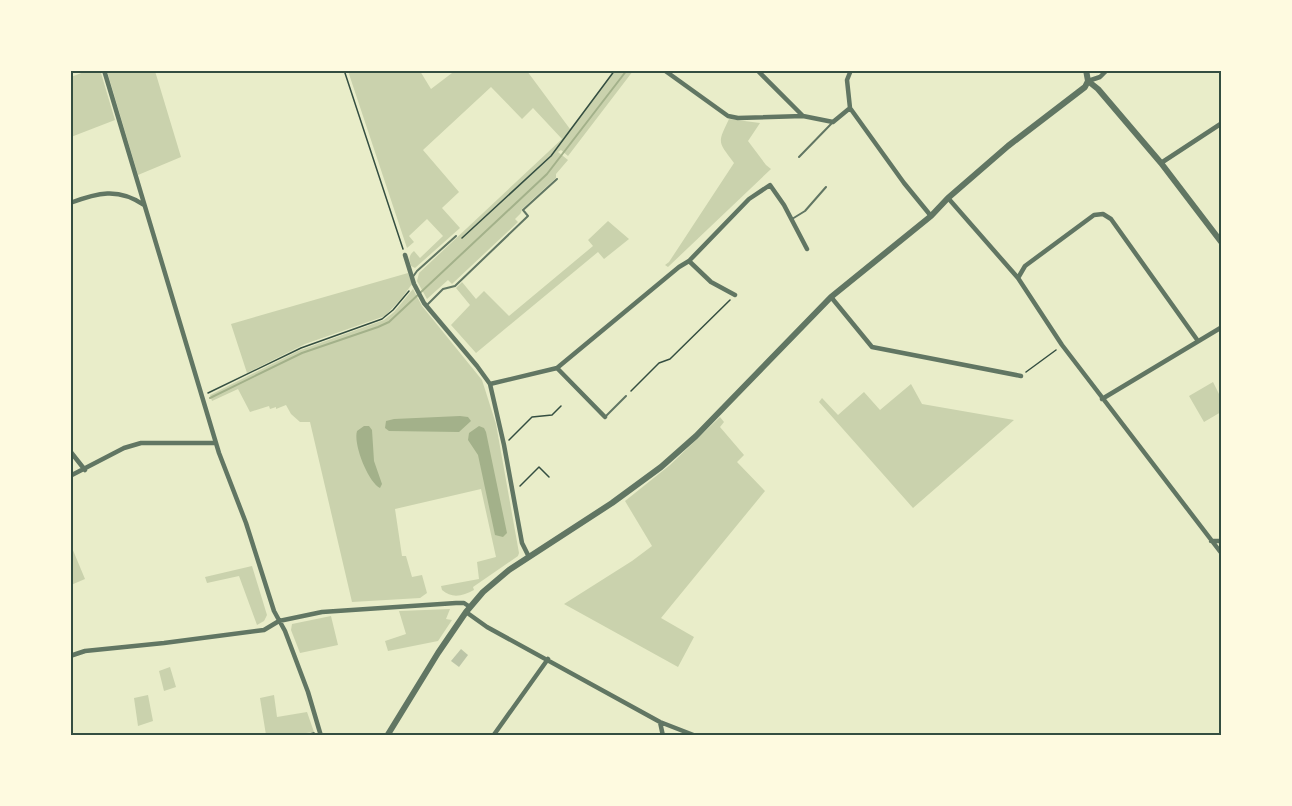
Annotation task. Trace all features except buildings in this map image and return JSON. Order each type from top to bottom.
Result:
[{"type":"street","points":[[104,70],[216,443],[246,523],[267,592],[285,631],[321,735]]},
{"type":"street","points":[[664,70],[728,116],[738,118],[803,116],[833,122],[850,108]]},
{"type":"street","points":[[757,70],[803,116]]},
{"type":"street","points":[[851,70],[847,80],[850,108],[904,183],[931,216]]},
{"type":"street","points":[[387,735],[468,609],[492,585],[529,557],[620,498],[661,467],[696,436],[831,297],[931,216],[948,198],[1008,146],[1086,87],[1088,81],[1086,70]]},
{"type":"street","points":[[1088,81],[1100,77],[1107,70]]},
{"type":"street","points":[[1088,81],[1098,89],[1161,163],[1221,243]]},
{"type":"street","points":[[1161,163],[1221,123]]},
{"type":"street","points":[[490,384],[557,368],[689,261],[749,199],[770,185],[792,219],[807,249]]},
{"type":"street","points":[[70,203],[100,192],[133,199],[144,205]]},
{"type":"street","points":[[948,198],[1018,278],[1062,345],[1221,554]]},
{"type":"street","points":[[1018,278],[1025,266],[1094,215],[1103,214],[1111,219],[1198,341]]},
{"type":"street","points":[[405,255],[414,283],[425,304],[490,384],[522,543],[529,557]]},
{"type":"street","points":[[689,261],[711,282],[735,295]]},
{"type":"street","points":[[831,297],[872,347],[1021,376]]},
{"type":"street","points":[[1102,399],[1221,327]]},
{"type":"street","points":[[557,368],[605,417]]},
{"type":"street","points":[[70,476],[124,448],[141,442],[216,443]]},
{"type":"street","points":[[70,452],[85,470]]},
{"type":"street","points":[[1211,541],[1221,541]]},
{"type":"street","points":[[70,656],[85,651],[264,630],[279,621],[314,613],[464,603],[487,627],[660,722],[696,735]]},
{"type":"street","points":[[493,735],[548,659]]},
{"type":"street","points":[[660,722],[663,735]]},
{"type":"lane","points":[[799,158],[833,122]]},
{"type":"lane","points":[[425,304],[443,290],[454,286],[528,216],[523,210],[557,179]]},
{"type":"lane","points":[[792,219],[805,211],[826,187]]},
{"type":"lane","points":[[414,283],[417,271],[456,236]]},
{"type":"lane","points":[[605,417],[626,396]]},
{"type":"path","points":[[70,73],[78,70]]},
{"type":"path","points":[[344,70],[405,255]]},
{"type":"path","points":[[456,236],[462,238],[468,235],[557,150],[615,70]]},
{"type":"path","points":[[202,396],[301,348],[386,317],[414,283]]},
{"type":"path","points":[[626,396],[659,363],[670,359],[735,295]]},
{"type":"path","points":[[1021,376],[1062,345]]},
{"type":"path","points":[[504,445],[532,417],[552,415],[561,406]]},
{"type":"path","points":[[513,493],[539,467],[549,477]]},
{"type":"path","points":[[300,735],[310,734]]},
{"type":"shaded area","points":[[89,70],[101,73],[115,120],[71,137],[71,77]]},
{"type":"shaded area","points":[[107,71],[155,71],[181,157],[138,175]]},
{"type":"shaded area","points":[[348,71],[420,71],[431,89],[452,73],[450,71],[527,71],[570,129],[614,71],[633,71],[568,156],[561,150],[558,152],[568,160],[556,174],[556,178],[522,209],[515,219],[518,222],[452,284],[448,280],[427,299],[417,281],[419,273],[562,139],[533,108],[522,119],[491,87],[423,150],[459,192],[442,208],[460,228],[415,268],[410,262],[412,253],[414,251],[420,258],[443,236],[427,219],[409,236],[414,242],[407,248]]},
{"type":"shaded area","points":[[729,119],[760,123],[748,141],[771,169],[668,267],[665,265],[734,163],[721,142],[722,133]]},
{"type":"shaded area","points":[[608,221],[629,239],[604,259],[598,252],[476,353],[451,325],[470,305],[456,288],[462,282],[476,299],[484,291],[509,316],[593,246],[588,240]]},
{"type":"shaded area","points":[[408,273],[412,284],[385,316],[305,344],[247,373],[231,324]]},
{"type":"shaded area","points":[[413,289],[422,306],[482,380],[496,424],[519,553],[518,556],[473,587],[474,590],[462,595],[450,595],[442,590],[441,586],[479,579],[477,562],[496,557],[481,489],[395,509],[402,556],[406,556],[412,577],[422,575],[427,593],[420,598],[352,602],[310,422],[300,422],[291,414],[286,405],[276,409],[276,407],[270,409],[269,406],[250,412],[238,389],[212,401],[210,395],[298,351],[384,320],[394,312]]},
{"type":"shaded area","points":[[1213,382],[1221,398],[1221,412],[1204,422],[1189,396]]},
{"type":"shaded area","points":[[911,384],[922,404],[1014,420],[913,508],[819,402],[822,398],[838,415],[864,392],[880,410]]},
{"type":"shaded area","points":[[468,417],[471,421],[459,432],[389,431],[385,428],[386,421],[394,419]]},
{"type":"shaded area","points":[[720,417],[724,422],[720,427],[744,455],[737,462],[765,491],[661,618],[694,637],[678,667],[564,604],[652,546],[625,501],[670,465]]},
{"type":"shaded area","points":[[364,426],[369,426],[372,430],[374,461],[382,484],[380,488],[366,471],[359,453],[357,431]]},
{"type":"shaded area","points":[[479,426],[486,432],[507,533],[503,537],[495,535],[478,455],[468,440],[469,433]]},
{"type":"shaded area","points":[[70,543],[85,579],[71,585],[70,585]]},
{"type":"shaded area","points":[[252,566],[267,615],[264,621],[257,625],[239,576],[207,583],[205,577]]},
{"type":"shaded area","points":[[450,609],[446,619],[452,620],[438,641],[388,651],[385,641],[406,634],[399,611]]},
{"type":"shaded area","points":[[331,616],[338,645],[300,653],[291,630],[292,624]]},
{"type":"shaded area","points":[[170,667],[176,687],[164,691],[159,671]]},
{"type":"shaded area","points":[[148,695],[153,721],[138,726],[134,698]]},
{"type":"shaded area","points":[[274,695],[277,717],[307,712],[314,732],[266,735],[260,698]]},
{"type":"waterway","points":[[210,398],[302,353],[389,322],[547,174],[627,70]]}]
